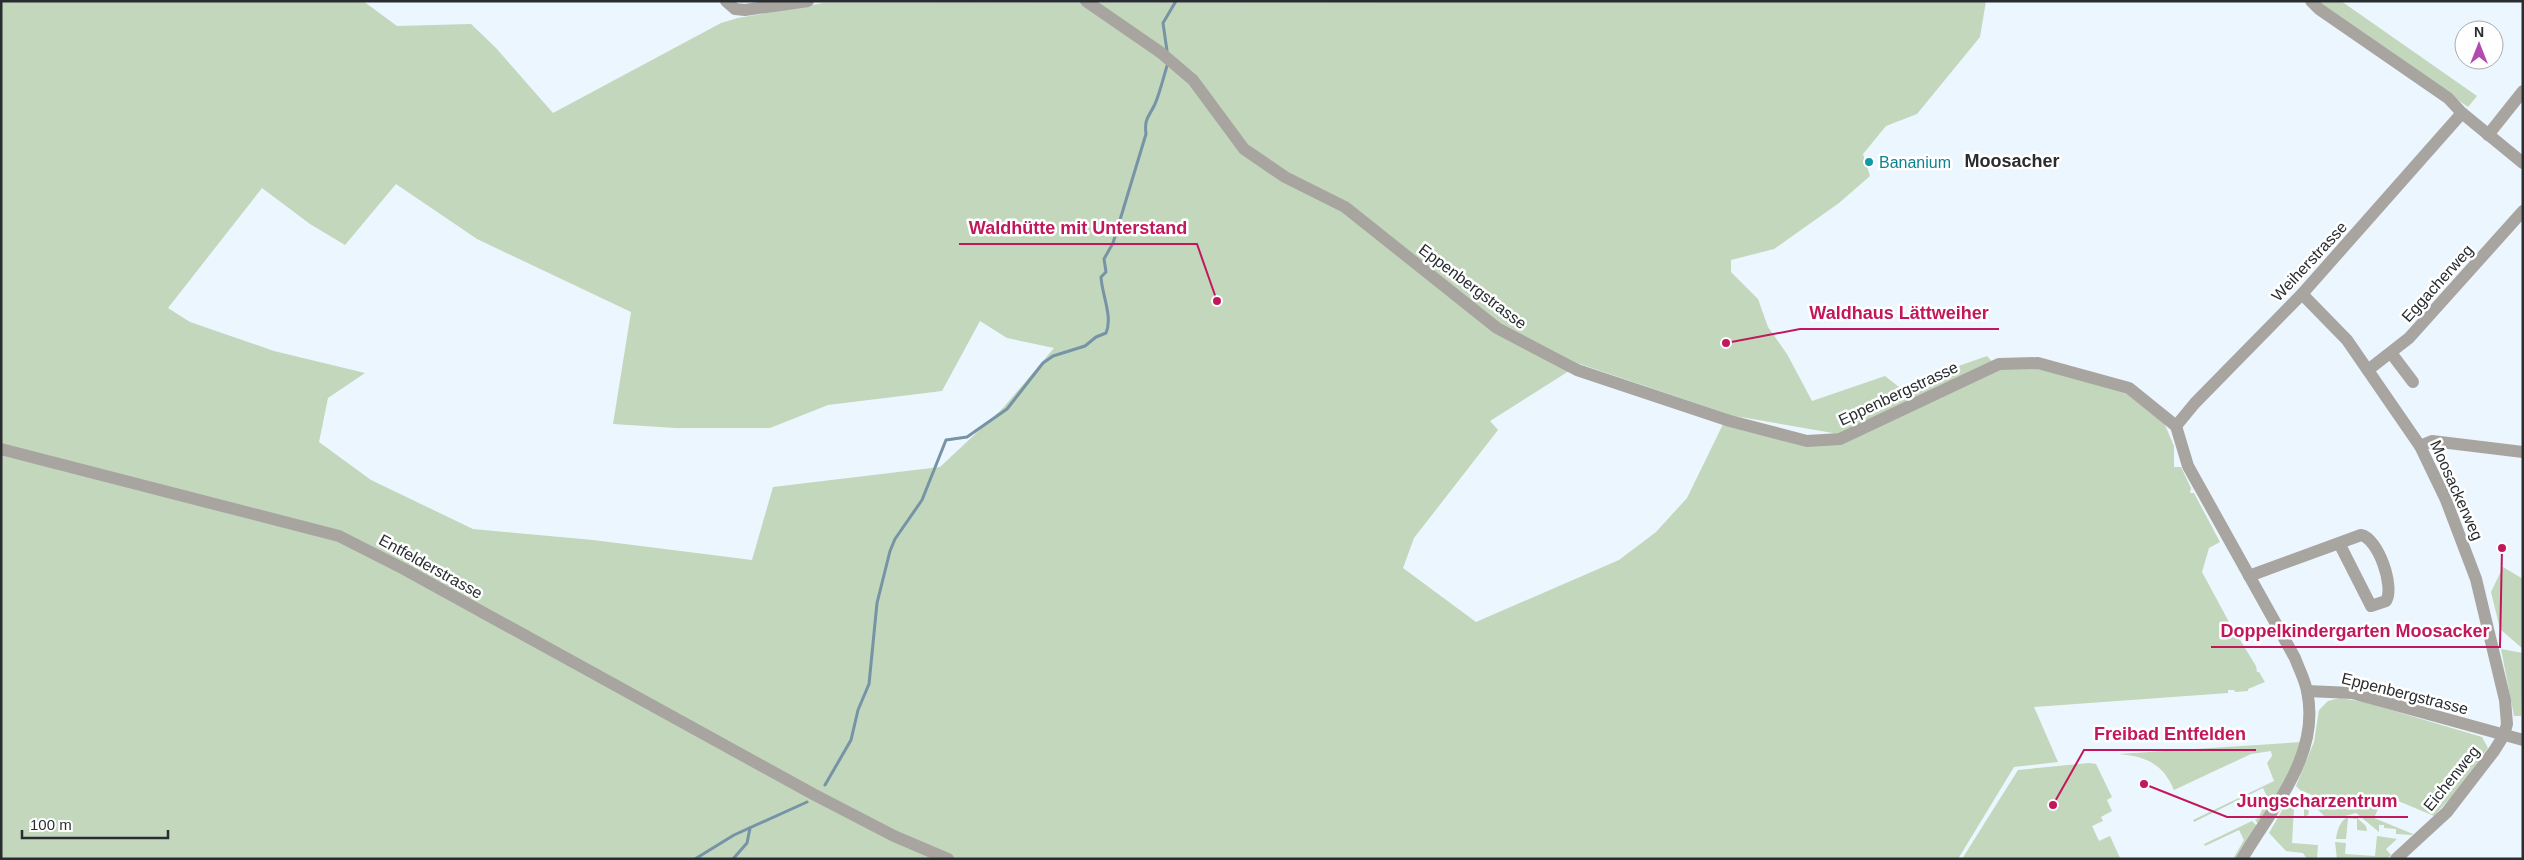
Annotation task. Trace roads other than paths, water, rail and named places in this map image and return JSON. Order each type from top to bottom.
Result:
[{"type":"street","points":[[726,1],[735,9],[745,10],[808,1]]},
{"type":"street","name":"Eppenbergstrasse","points":[[1086,1],[1160,52],[1193,80],[1244,149],[1285,177],[1345,207],[1497,328],[1576,370],[1738,423],[1807,441],[1825,442],[1840,439],[1996,366],[2038,363],[2129,388],[2176,426]]},
{"type":"street","points":[[2312,1],[2319,9],[2448,98],[2462,113],[2523,164]]},
{"type":"street","points":[[2488,135],[2523,91]]},
{"type":"street","name":"Weiherstrasse","points":[[2176,426],[2195,403],[2302,294],[2462,113]]},
{"type":"street","name":"Eggacherweg","points":[[2368,370],[2409,338],[2523,211]]},
{"type":"street","name":"Moosackerweg","points":[[2302,294],[2347,340],[2368,370],[2420,446],[2450,507],[2476,579],[2505,700],[2507,724],[2504,735]]},
{"type":"street","points":[[2391,353],[2413,382]]},
{"type":"street","points":[[2176,426],[2188,466],[2295,658],[2307,691],[2309,721],[2306,745],[2300,763],[2274,810],[2242,859]]},
{"type":"street","points":[[2420,446],[2432,440],[2523,452]]},
{"type":"street","name":"Entfelderstrasse","points":[[1,449],[339,536],[416,576],[813,794],[894,836],[948,859]]},
{"type":"street","points":[[2249,576],[2339,543],[2361,535],[2367,536],[2374,544],[2390,586],[2389,596],[2386,601],[2371,606],[2339,543]]},
{"type":"street","name":"Eppenbergstrasse","points":[[2307,691],[2352,693],[2523,740]]},
{"type":"street","name":"Eichenweg","points":[[2396,859],[2447,812],[2504,735]]},
{"type":"waterway","points":[[1167,51],[1163,23],[1176,1]]},
{"type":"waterway","points":[[825,785],[851,740],[858,710],[869,684],[877,603],[890,551],[895,539],[922,500],[946,440],[967,437],[1007,409],[1043,363],[1053,356],[1085,346],[1096,337],[1106,333],[1108,313],[1101,277],[1106,272],[1104,259],[1113,243],[1146,134],[1146,121],[1157,99],[1167,66]]},
{"type":"waterway","points":[[695,859],[734,835],[807,802]]},
{"type":"waterway","points":[[733,859],[747,843],[750,828]]},
{"type":"place","name":"Bananium","points":[[1869,162]]},
{"type":"place","name":"Waldhütte mit Unterstand","points":[[1217,301]]},
{"type":"place","name":"Waldhaus Lättweiher","points":[[1726,343]]},
{"type":"place","name":"Doppelkindergarten Moosacker","points":[[2502,548]]},
{"type":"place","name":"Jungscharzentrum","points":[[2144,784]]},
{"type":"place","name":"Freibad Entfelden","points":[[2053,805]]},
{"type":"district","name":"Moosacher","points":[[2012,161]]}]
